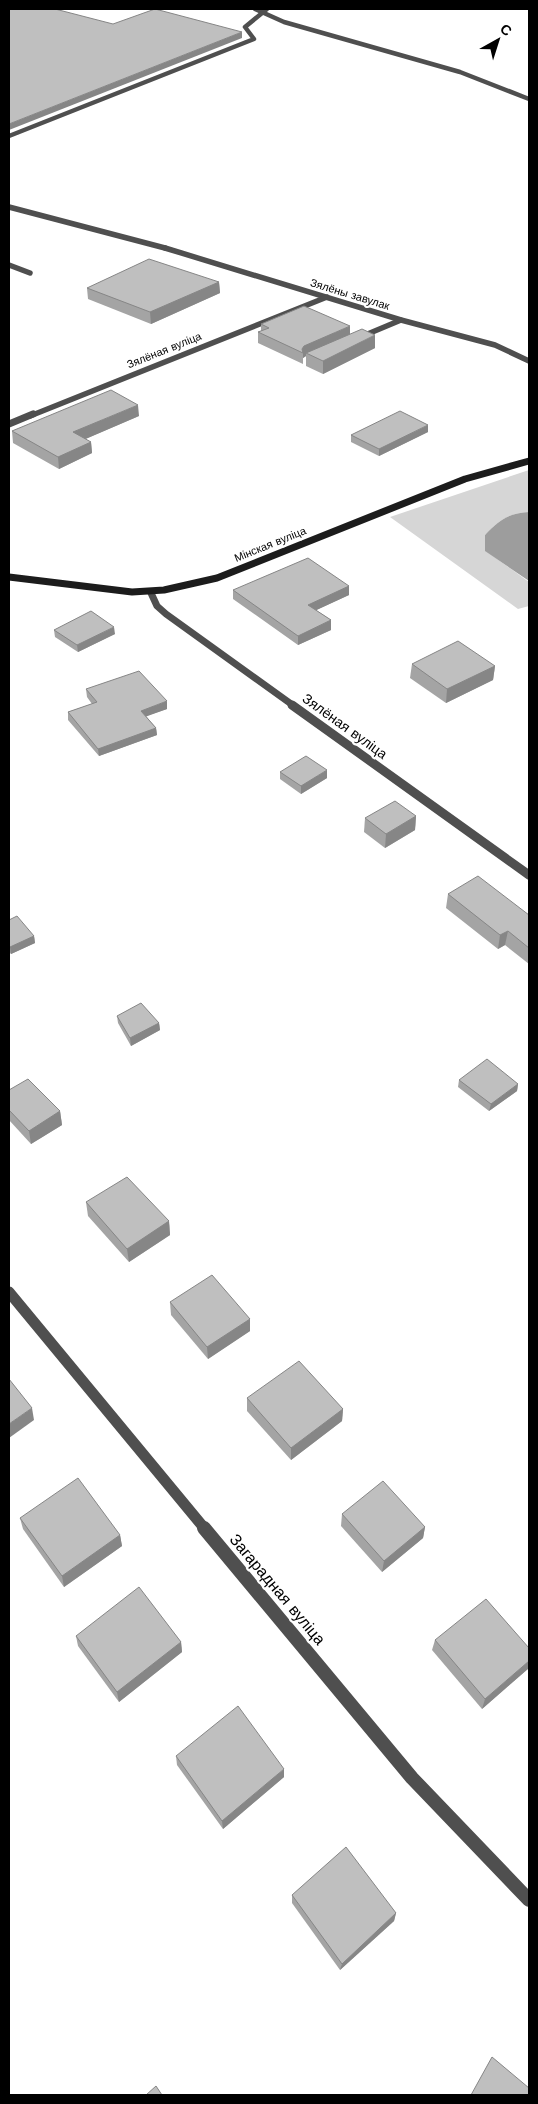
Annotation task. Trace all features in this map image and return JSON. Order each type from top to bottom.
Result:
[{"type":"street","points":[[255,9],[261,13],[466,74],[529,99]]},
{"type":"street","points":[[9,136],[254,39],[245,27],[267,9]]},
{"type":"street","points":[[520,95],[529,94]]},
{"type":"street","name":"Зялёны завулак","points":[[9,207],[165,248],[401,320],[495,345],[529,361]]},
{"type":"street","points":[[9,265],[30,273]]},
{"type":"street","name":"Зялёная вуліца","points":[[9,424],[328,297]]},
{"type":"street","points":[[349,342],[401,320]]},
{"type":"street","name":"Мінская вуліца","points":[[9,577],[110,590],[151,593],[192,585],[217,578],[465,479],[529,461]]},
{"type":"street","name":"Зялёная вуліца","points":[[151,593],[156,606],[166,614],[529,876]]},
{"type":"street","name":"Загарадная вуліца","points":[[9,1292],[412,1778],[529,1900]]},
{"type":"shaded area","points":[[529,470],[529,512],[505,518],[485,535],[486,551],[529,582],[529,606],[518,609],[390,517]]},
{"type":"shaded area","points":[[529,512],[529,581],[485,551],[485,535],[505,518]]},
{"type":"building","points":[[9,9],[55,9],[113,24],[155,9],[242,32],[9,124]]},
{"type":"building","points":[[149,259],[219,282],[150,312],[87,288]]},
{"type":"building","points":[[304,306],[350,326],[304,346],[302,349],[303,353],[258,332],[269,328],[261,324]]},
{"type":"building","points":[[362,329],[375,335],[323,361],[306,353]]},
{"type":"building","points":[[111,390],[138,405],[73,432],[91,442],[58,457],[12,431]]},
{"type":"building","points":[[400,411],[428,425],[379,449],[351,435]]},
{"type":"building","points":[[308,558],[349,586],[308,605],[331,620],[298,636],[233,590]]},
{"type":"building","points":[[91,611],[114,627],[77,645],[54,630]]},
{"type":"building","points":[[458,641],[495,666],[447,689],[412,664]]},
{"type":"building","points":[[139,671],[167,701],[141,711],[156,728],[98,749],[68,712],[97,702],[86,689]]},
{"type":"building","points":[[306,756],[327,770],[301,786],[280,772]]},
{"type":"building","points":[[395,801],[416,816],[386,834],[365,818]]},
{"type":"building","points":[[478,876],[529,915],[529,948],[508,931],[500,935],[448,894]]},
{"type":"building","points":[[17,916],[34,936],[10,947],[9,920]]},
{"type":"building","points":[[141,1003],[159,1023],[130,1038],[117,1016]]},
{"type":"building","points":[[487,1059],[518,1084],[491,1104],[459,1080]]},
{"type":"building","points":[[28,1079],[60,1111],[29,1131],[9,1110],[9,1090]]},
{"type":"building","points":[[127,1177],[169,1221],[127,1249],[86,1202]]},
{"type":"building","points":[[212,1275],[250,1319],[207,1347],[170,1302]]},
{"type":"building","points":[[299,1361],[343,1409],[291,1448],[247,1398]]},
{"type":"building","points":[[9,1379],[32,1408],[9,1424]]},
{"type":"building","points":[[78,1478],[120,1535],[62,1576],[20,1518]]},
{"type":"building","points":[[383,1481],[425,1527],[384,1561],[342,1514]]},
{"type":"building","points":[[139,1587],[181,1642],[117,1692],[76,1636]]},
{"type":"building","points":[[486,1599],[529,1648],[529,1661],[485,1699],[435,1640]]},
{"type":"building","points":[[238,1706],[284,1769],[222,1821],[176,1756]]},
{"type":"building","points":[[346,1847],[396,1913],[342,1964],[292,1895]]},
{"type":"building","points":[[492,2057],[529,2088],[529,2095],[471,2095]]},
{"type":"building","points":[[156,2086],[162,2095],[146,2095]]}]
